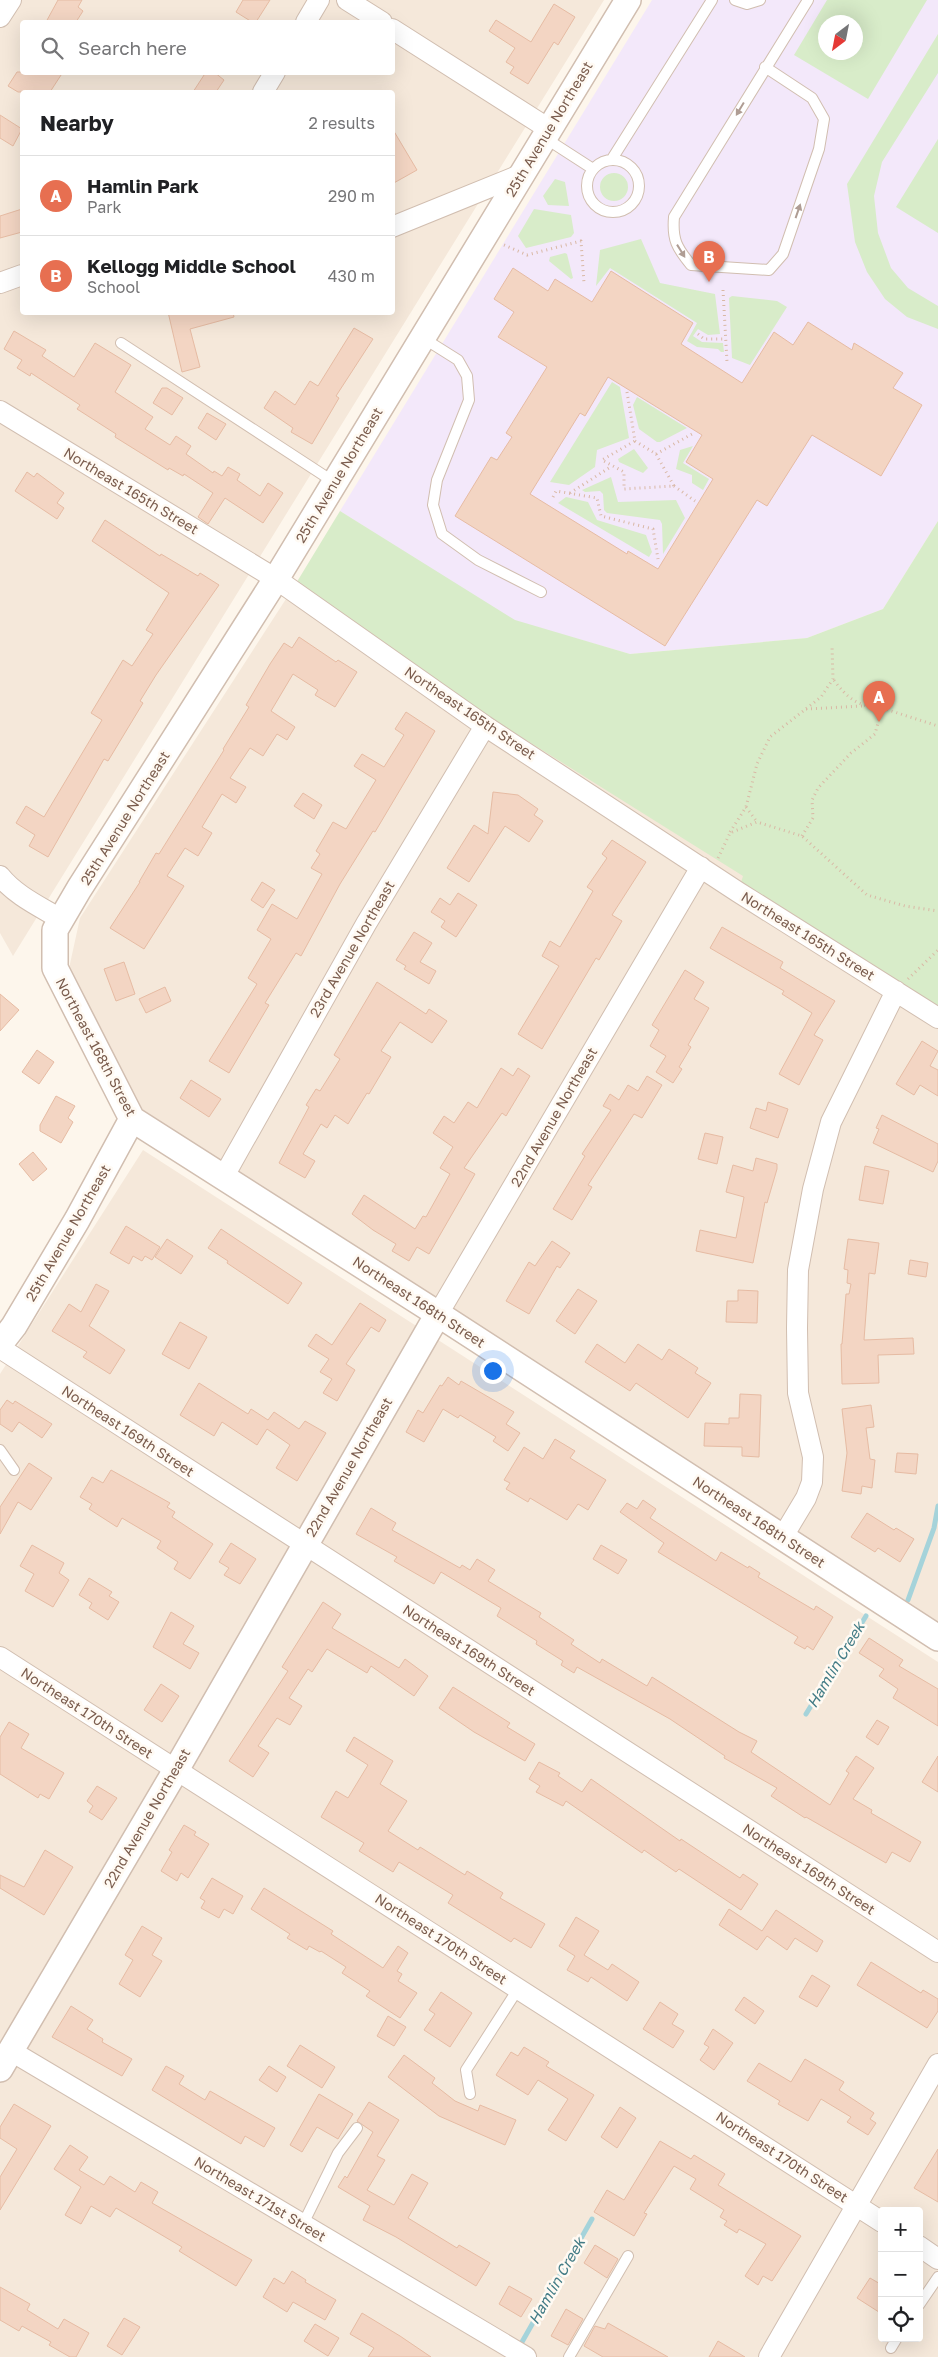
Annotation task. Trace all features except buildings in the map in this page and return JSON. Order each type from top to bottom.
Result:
[{"type":"street","points":[[0,17],[11,0]]},
{"type":"street","points":[[307,20],[319,0]]},
{"type":"street","points":[[347,0],[379,20]]},
{"type":"street","name":"25th Avenue Northeast","points":[[53,949],[55,930],[79,890],[276,579],[628,0]]},
{"type":"street","points":[[395,31],[547,133]]},
{"type":"street","points":[[264,90],[273,75]]},
{"type":"street","points":[[395,226],[520,176]]},
{"type":"street","points":[[0,283],[20,276]]},
{"type":"street","name":"Northeast 165th Street","points":[[0,411],[276,579],[485,726],[938,1018]]},
{"type":"street","name":"23rd Avenue Northeast","points":[[224,1176],[366,924],[485,726]]},
{"type":"street","name":"22nd Avenue Northeast","points":[[4,2052],[176,1770],[438,1314],[706,870]]},
{"type":"street","points":[[0,876],[6,884],[24,897],[62,920]]},
{"type":"street","name":"Northeast 168th Street","points":[[53,949],[54,968],[132,1119],[224,1176],[938,1638]]},
{"type":"street","points":[[782,1538],[806,1498],[812,1482],[813,1457],[798,1393],[797,1328],[798,1270],[813,1189],[831,1122],[896,991]]},
{"type":"street","name":"25th Avenue Northeast","points":[[0,1346],[14,1326],[77,1220],[132,1119]]},
{"type":"street","name":"Northeast 169th Street","points":[[0,1346],[938,1952]]},
{"type":"street","name":"Northeast 170th Street","points":[[0,1657],[878,2219]]},
{"type":"street","name":"Northeast 171st Street","points":[[4,2052],[303,2224],[526,2357]]},
{"type":"street","points":[[770,2357],[938,2064]]},
{"type":"street","points":[[923,2249],[938,2259]]},
{"type":"lane","points":[[612,159],[712,0]]},
{"type":"lane","points":[[734,0],[748,4],[760,0]]},
{"type":"lane","points":[[765,67],[812,98],[824,119],[819,148],[783,254],[769,270],[691,265],[678,249],[673,232],[674,217],[765,67],[808,0]]},
{"type":"lane","points":[[547,133],[593,168]]},
{"type":"lane","points":[[612,159],[625,162],[632,167],[640,183],[636,200],[622,210],[605,211],[591,201],[587,184],[593,168],[600,163],[612,159]]},
{"type":"lane","points":[[422,338],[458,360],[467,376],[469,400],[437,480],[433,505],[442,534],[478,560],[540,592]]},
{"type":"lane","points":[[121,343],[334,482]]},
{"type":"lane","points":[[0,1450],[14,1470]]},
{"type":"lane","points":[[470,2094],[466,2070],[518,1989]]},
{"type":"lane","points":[[303,2224],[338,2153],[358,2128]]},
{"type":"lane","points":[[569,2357],[628,2256]]},
{"type":"lane","points":[[923,2299],[938,2277]]},
{"type":"lane","points":[[891,2348],[895,2342]]},
{"type":"path","points":[[504,245],[527,256],[581,241],[584,283]]},
{"type":"path","points":[[722,290],[727,362]]},
{"type":"path","points":[[698,334],[704,339],[726,339]]},
{"type":"path","points":[[626,392],[635,441],[656,454],[674,486],[695,501]]},
{"type":"path","points":[[656,454],[692,434]]},
{"type":"path","points":[[635,441],[602,460],[624,472],[624,489],[674,486]]},
{"type":"path","points":[[570,493],[612,466]]},
{"type":"path","points":[[553,497],[556,491],[597,498],[601,516],[653,529],[658,559]]},
{"type":"path","points":[[832,646],[833,679],[845,695],[864,706]]},
{"type":"path","points":[[706,870],[746,807],[757,764],[770,737],[821,696],[833,679]]},
{"type":"path","points":[[806,709],[864,706],[882,708],[936,726],[938,730]]},
{"type":"path","points":[[802,836],[812,818],[812,800],[818,788],[851,753],[875,734],[882,708]]},
{"type":"path","points":[[746,807],[757,822],[802,836],[867,895],[905,906],[938,911]]},
{"type":"path","points":[[730,833],[757,822]]},
{"type":"path","points":[[896,991],[938,950]]},
{"type":"shaded area","points":[[0,0],[604,0],[13,956],[0,933]]},
{"type":"shaded area","points":[[652,0],[938,0],[938,521],[883,609],[807,638],[630,654],[512,620],[340,511]]},
{"type":"shaded area","points":[[295,585],[938,997],[938,1628],[140,1112],[68,973],[80,918]]},
{"type":"shaded area","points":[[143,1150],[938,1662],[938,2357],[0,2357],[0,1374]]},
{"type":"green space","points":[[827,0],[927,0],[868,99],[794,55],[818,15]]},
{"type":"green space","points":[[938,34],[938,73],[882,162],[874,196],[878,233],[891,268],[908,288],[938,306],[938,329],[907,317],[885,299],[867,272],[855,242],[847,184]]},
{"type":"green space","points":[[938,139],[938,233],[896,207]]},
{"type":"green space","points":[[614,173],[624,177],[628,187],[624,197],[614,201],[604,197],[600,187],[604,177]]},
{"type":"green space","points":[[555,179],[565,182],[569,206],[548,205],[543,196]]},
{"type":"green space","points":[[534,209],[571,215],[574,233],[571,237],[526,248],[518,236]]},
{"type":"green space","points":[[641,239],[660,283],[715,294],[720,334],[708,335],[698,329],[693,336],[702,342],[723,343],[724,352],[718,349],[697,347],[687,341],[697,323],[610,268],[596,286],[600,250]]},
{"type":"green space","points":[[567,254],[573,278],[571,279],[549,261],[550,257]]},
{"type":"green space","points":[[732,296],[777,301],[787,307],[750,365],[732,358],[729,298]]},
{"type":"green space","points":[[612,382],[620,387],[629,438],[597,450],[595,467],[569,485],[550,482]]},
{"type":"green space","points":[[637,397],[687,428],[657,442],[639,429],[633,405]]},
{"type":"green space","points":[[693,446],[683,463],[709,479],[703,490],[692,483],[692,475],[676,469],[680,450]]},
{"type":"green space","points":[[634,449],[648,468],[643,473],[619,462],[618,459]]},
{"type":"green space","points":[[611,477],[618,502],[676,500],[685,518],[663,554],[662,524],[660,520],[607,513],[604,510],[603,494],[600,491],[585,492],[582,490]]},
{"type":"green space","points":[[566,497],[588,502],[597,520],[646,535],[652,552],[649,557],[558,503]]},
{"type":"green space","points":[[340,511],[515,620],[630,654],[807,638],[883,609],[938,521],[938,1019],[738,892],[743,876],[491,718],[295,585]]},
{"type":"waterway","name":"Hamlin Creek","points":[[908,1600],[934,1528],[938,1506]]},
{"type":"waterway","name":"Hamlin Creek","points":[[806,1714],[866,1616]]},
{"type":"waterway","name":"Hamlin Creek","points":[[522,2342],[592,2219]]},
{"type":"place","name":"Kellogg Middle School","points":[[709,282]]},
{"type":"place","name":"Hamlin Park","points":[[879,722]]}]
